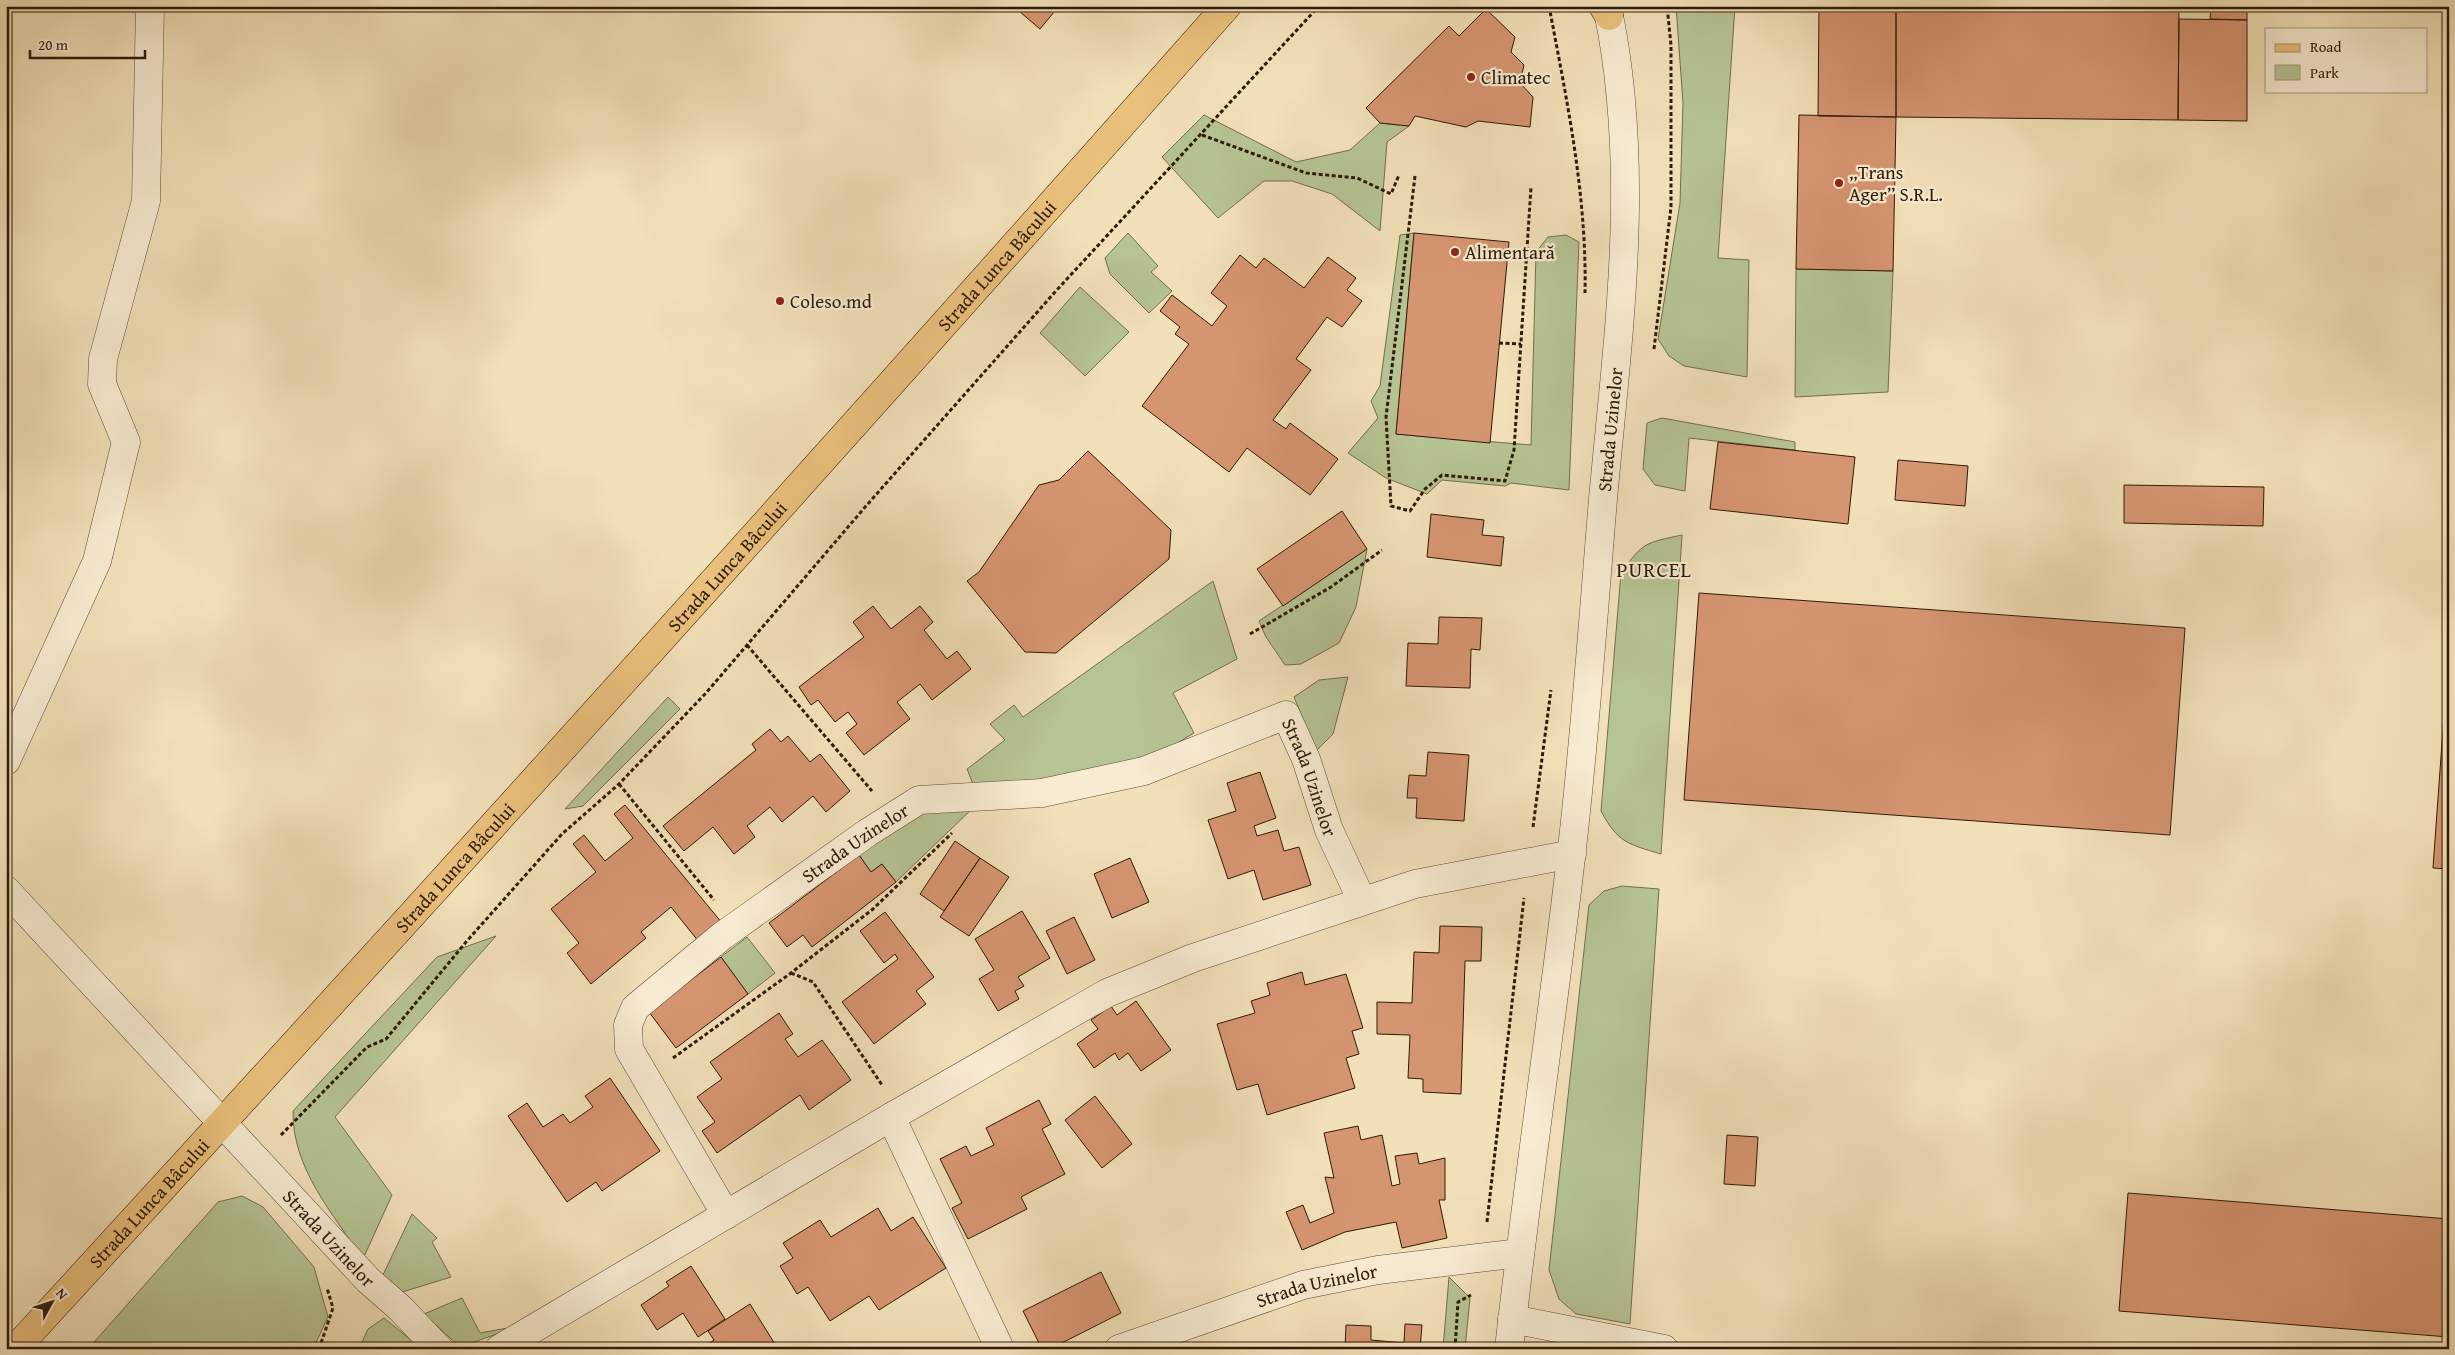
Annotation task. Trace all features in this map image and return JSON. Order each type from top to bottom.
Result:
[{"type":"main road","name":"Strada Lunca Bâcului","points":[[15,1349],[222,1124],[956,311],[1226,6]]},
{"type":"street","points":[[6,761],[97,561],[126,442],[102,384],[103,359],[146,201],[150,6]]},
{"type":"street","name":"Strada Uzinelor","points":[[1509,1349],[1572,854],[1618,342],[1626,216],[1623,133],[1617,59],[1607,9]]},
{"type":"street","name":"Strada Uzinelor","points":[[726,1215],[629,1049],[628,1025],[635,1008],[736,926],[919,800],[1042,793],[1144,771],[1286,714],[1306,759],[1329,830],[1362,901]]},
{"type":"street","points":[[499,1349],[895,1114],[1107,993],[1193,958],[1415,884],[1572,854]]},
{"type":"street","name":"Strada Lunca Bâcului","points":[[6,890],[222,1124]]},
{"type":"street","points":[[895,1114],[1000,1349]]},
{"type":"street","name":"Strada Uzinelor","points":[[222,1124],[368,1280],[400,1308],[439,1349]]},
{"type":"street","name":"Strada Uzinelor","points":[[1119,1349],[1303,1285],[1378,1270],[1520,1253]]},
{"type":"street","points":[[1512,1319],[1664,1349]]},
{"type":"path","points":[[299,1115],[367,1047],[386,1039],[466,942],[562,834],[619,784],[706,693],[1049,299],[1202,136],[1319,6]]},
{"type":"path","points":[[1549,6],[1572,124],[1586,252],[1585,299]]},
{"type":"path","points":[[1653,355],[1671,207],[1671,45],[1667,6]]},
{"type":"path","points":[[1202,136],[1306,173],[1357,178],[1391,194],[1399,174]]},
{"type":"path","points":[[1415,176],[1386,417],[1391,506],[1410,511],[1425,489],[1442,475],[1505,481],[1514,450],[1531,187]]},
{"type":"path","points":[[1499,343],[1520,344]]},
{"type":"path","points":[[1250,634],[1331,587],[1382,550]]},
{"type":"path","points":[[747,645],[894,816]]},
{"type":"path","points":[[1455,1349],[1458,1302],[1480,1290],[1528,863],[1552,684]]},
{"type":"path","points":[[619,784],[736,926]]},
{"type":"path","points":[[646,1076],[791,973],[873,909],[992,796]]},
{"type":"path","points":[[791,973],[813,982],[895,1114]]},
{"type":"green space","points":[[1676,6],[1735,6],[1718,258],[1749,260],[1747,377],[1684,366],[1669,356],[1658,339],[1680,203],[1683,103]]},
{"type":"green space","points":[[1204,115],[1296,162],[1350,150],[1380,123],[1409,126],[1387,142],[1380,231],[1332,194],[1292,181],[1264,181],[1218,218],[1162,157]]},
{"type":"green space","points":[[1128,233],[1158,266],[1151,272],[1172,291],[1149,313],[1110,274],[1105,258]]},
{"type":"green space","points":[[1414,233],[1396,434],[1531,445],[1536,252],[1548,237],[1566,235],[1579,242],[1569,490],[1511,483],[1505,486],[1442,480],[1427,494],[1386,478],[1348,453],[1378,418],[1371,401],[1380,386],[1400,235]]},
{"type":"green space","points":[[1796,269],[1893,271],[1888,392],[1795,397]]},
{"type":"green space","points":[[1080,287],[1129,332],[1085,376],[1040,333]]},
{"type":"green space","points":[[1662,418],[1795,442],[1795,450],[1689,438],[1685,491],[1655,485],[1643,469],[1647,423]]},
{"type":"green space","points":[[1682,535],[1661,854],[1625,841],[1613,830],[1601,811],[1621,573],[1640,549],[1646,545]]},
{"type":"green space","points":[[1367,549],[1356,607],[1339,643],[1301,664],[1285,665],[1266,637],[1259,621]]},
{"type":"green space","points":[[1213,581],[1237,659],[1173,693],[1194,733],[1159,754],[1089,779],[973,784],[967,769],[1005,740],[990,724],[1014,705],[1023,717]]},
{"type":"green space","points":[[1348,677],[1333,734],[1316,751],[1294,697],[1319,680]]},
{"type":"green space","points":[[668,697],[680,709],[583,806],[565,809]]},
{"type":"green space","points":[[976,805],[896,882],[882,864],[871,872],[859,855],[910,817],[934,806]]},
{"type":"green space","points":[[1622,886],[1659,889],[1630,1324],[1576,1314],[1559,1299],[1549,1270],[1589,905],[1604,891]]},
{"type":"green space","points":[[496,936],[335,1117],[392,1195],[363,1259],[316,1190],[307,1171],[299,1152],[294,1132],[293,1111],[437,957]]},
{"type":"green space","points":[[747,937],[775,973],[748,994],[721,957]]},
{"type":"green space","points":[[242,1196],[263,1207],[314,1267],[328,1317],[313,1349],[88,1349],[218,1202]]},
{"type":"green space","points":[[412,1214],[437,1238],[432,1242],[451,1277],[396,1294],[382,1277]]},
{"type":"green space","points":[[1449,1277],[1470,1298],[1465,1349],[1443,1349]]},
{"type":"green space","points":[[462,1298],[480,1333],[519,1326],[460,1347],[424,1314]]},
{"type":"green space","points":[[384,1318],[422,1349],[359,1349],[368,1329]]},
{"type":"building","points":[[1013,6],[1059,6],[1040,29]]},
{"type":"building","points":[[1819,6],[1896,6],[1896,117],[1818,116]]},
{"type":"building","points":[[1896,6],[2179,6],[2178,120],[1896,117]]},
{"type":"building","points":[[2211,6],[2247,6],[2247,20],[2210,19]]},
{"type":"building","points":[[1486,9],[1515,37],[1511,52],[1524,65],[1520,83],[1533,97],[1530,127],[1478,121],[1466,127],[1415,116],[1409,126],[1380,123],[1366,108],[1449,26],[1459,36]]},
{"type":"building","points":[[2179,19],[2247,20],[2247,121],[2178,120]]},
{"type":"building","points":[[1799,115],[1896,117],[1893,271],[1796,269]]},
{"type":"building","points":[[1414,233],[1509,242],[1490,443],[1396,434]]},
{"type":"building","points":[[1240,255],[1256,268],[1264,258],[1304,288],[1328,257],[1356,278],[1347,290],[1362,301],[1342,327],[1327,317],[1296,359],[1311,370],[1273,420],[1286,429],[1290,423],[1338,459],[1310,495],[1247,448],[1229,472],[1142,406],[1189,344],[1175,334],[1180,327],[1160,311],[1172,295],[1212,326],[1227,306],[1211,293]]},
{"type":"building","points":[[1718,442],[1855,457],[1848,524],[1710,509]]},
{"type":"building","points":[[1088,451],[1171,530],[1169,559],[1056,653],[1025,652],[967,581],[979,572],[1039,485],[1059,480]]},
{"type":"building","points":[[1898,460],[1968,466],[1965,506],[1895,500]]},
{"type":"building","points":[[2124,485],[2264,487],[2263,526],[2124,523]]},
{"type":"building","points":[[1342,511],[1367,549],[1283,606],[1257,569]]},
{"type":"building","points":[[1431,514],[1484,520],[1482,535],[1504,537],[1501,566],[1427,557]]},
{"type":"building","points":[[1699,593],[2185,628],[2170,835],[1684,800]]},
{"type":"building","points":[[873,606],[891,629],[920,606],[933,622],[924,630],[947,659],[957,651],[971,669],[932,700],[920,684],[897,702],[910,719],[864,755],[846,733],[857,724],[848,712],[835,722],[818,700],[811,705],[799,687],[864,637],[853,622]]},
{"type":"building","points":[[1439,617],[1482,618],[1480,650],[1471,649],[1470,688],[1406,686],[1408,643],[1438,644]]},
{"type":"building","points":[[2449,645],[2449,869],[2433,868]]},
{"type":"building","points":[[770,729],[781,742],[788,736],[810,762],[820,754],[850,791],[826,812],[813,796],[782,822],[770,807],[747,826],[755,837],[734,854],[713,827],[684,851],[663,826],[756,750],[752,744]]},
{"type":"building","points":[[1428,752],[1469,755],[1464,821],[1416,818],[1417,798],[1407,798],[1409,775],[1426,776]]},
{"type":"building","points":[[1260,772],[1276,818],[1254,826],[1257,836],[1278,830],[1284,851],[1299,847],[1311,885],[1263,900],[1254,870],[1228,879],[1208,820],[1236,811],[1227,783]]},
{"type":"building","points":[[625,805],[722,923],[699,942],[671,907],[641,932],[646,938],[591,984],[567,953],[579,943],[551,909],[596,872],[573,844],[584,835],[605,861],[633,838],[614,814]]},
{"type":"building","points":[[955,841],[980,858],[944,911],[920,894]]},
{"type":"building","points":[[859,855],[871,872],[882,864],[896,882],[812,947],[803,935],[787,947],[769,923]]},
{"type":"building","points":[[980,858],[1009,877],[969,936],[940,917]]},
{"type":"building","points":[[1130,858],[1149,902],[1112,918],[1094,874]]},
{"type":"building","points":[[1022,911],[1050,958],[1018,977],[1024,986],[1015,991],[1019,999],[998,1011],[979,979],[994,970],[975,939]]},
{"type":"building","points":[[885,912],[934,977],[916,991],[926,1004],[874,1044],[842,1002],[898,959],[895,954],[884,963],[860,931]]},
{"type":"building","points":[[1074,917],[1095,960],[1067,974],[1046,931]]},
{"type":"building","points":[[1440,926],[1482,927],[1481,961],[1465,961],[1461,1094],[1423,1092],[1423,1079],[1408,1078],[1410,1035],[1377,1034],[1377,1002],[1412,1003],[1414,952],[1439,953]]},
{"type":"building","points":[[721,957],[748,994],[676,1048],[649,1012]]},
{"type":"building","points":[[1302,972],[1305,985],[1346,974],[1363,1028],[1352,1031],[1359,1054],[1346,1058],[1355,1088],[1267,1115],[1258,1084],[1237,1090],[1217,1024],[1255,1013],[1251,1001],[1270,995],[1267,983]]},
{"type":"building","points":[[1136,1001],[1171,1050],[1141,1071],[1128,1053],[1119,1060],[1115,1053],[1094,1068],[1077,1044],[1098,1029],[1091,1020],[1111,1006],[1117,1015]]},
{"type":"building","points":[[779,1013],[793,1034],[785,1039],[798,1057],[822,1040],[851,1080],[809,1110],[800,1095],[717,1153],[702,1131],[715,1122],[697,1097],[722,1079],[710,1062]]},
{"type":"building","points":[[610,1078],[660,1151],[602,1191],[596,1182],[567,1202],[508,1116],[527,1103],[543,1127],[563,1114],[570,1123],[593,1107],[585,1096]]},
{"type":"building","points":[[1095,1096],[1132,1144],[1102,1168],[1065,1120]]},
{"type":"building","points":[[1039,1100],[1051,1124],[1042,1129],[1065,1174],[1021,1197],[1027,1209],[968,1239],[952,1208],[962,1203],[940,1159],[966,1146],[971,1156],[994,1145],[986,1128]]},
{"type":"building","points":[[1358,1126],[1361,1140],[1382,1135],[1392,1186],[1400,1184],[1395,1156],[1417,1153],[1419,1164],[1445,1158],[1445,1200],[1439,1200],[1447,1238],[1402,1248],[1396,1222],[1345,1232],[1302,1250],[1286,1212],[1303,1205],[1310,1223],[1334,1213],[1325,1177],[1334,1178],[1324,1133]]},
{"type":"building","points":[[1727,1135],[1758,1137],[1755,1186],[1724,1184]]},
{"type":"building","points":[[2128,1193],[2449,1219],[2449,1337],[2119,1311]]},
{"type":"building","points":[[878,1208],[891,1231],[913,1217],[946,1268],[879,1310],[869,1296],[830,1321],[808,1287],[797,1294],[780,1266],[793,1258],[783,1243],[820,1220],[831,1237]]},
{"type":"building","points":[[691,1266],[725,1319],[698,1337],[683,1313],[657,1330],[641,1305],[669,1286],[666,1282]]},
{"type":"building","points":[[1101,1272],[1121,1313],[1050,1349],[1042,1349],[1023,1311]]},
{"type":"building","points":[[750,1304],[778,1349],[701,1349],[714,1340],[708,1331]]},
{"type":"building","points":[[1405,1324],[1422,1325],[1420,1349],[1345,1349],[1346,1325],[1371,1326],[1371,1340],[1404,1343]]},
{"type":"place","name":"Climatec","points":[[1471,77]]},
{"type":"place","name":"„Trans Ager” S.R.L.","points":[[1839,183]]},
{"type":"place","name":"Alimentară","points":[[1455,252]]},
{"type":"place","name":"Coleso.md","points":[[780,301]]},
{"type":"district","name":"PURCEL","points":[[1654,570]]}]
